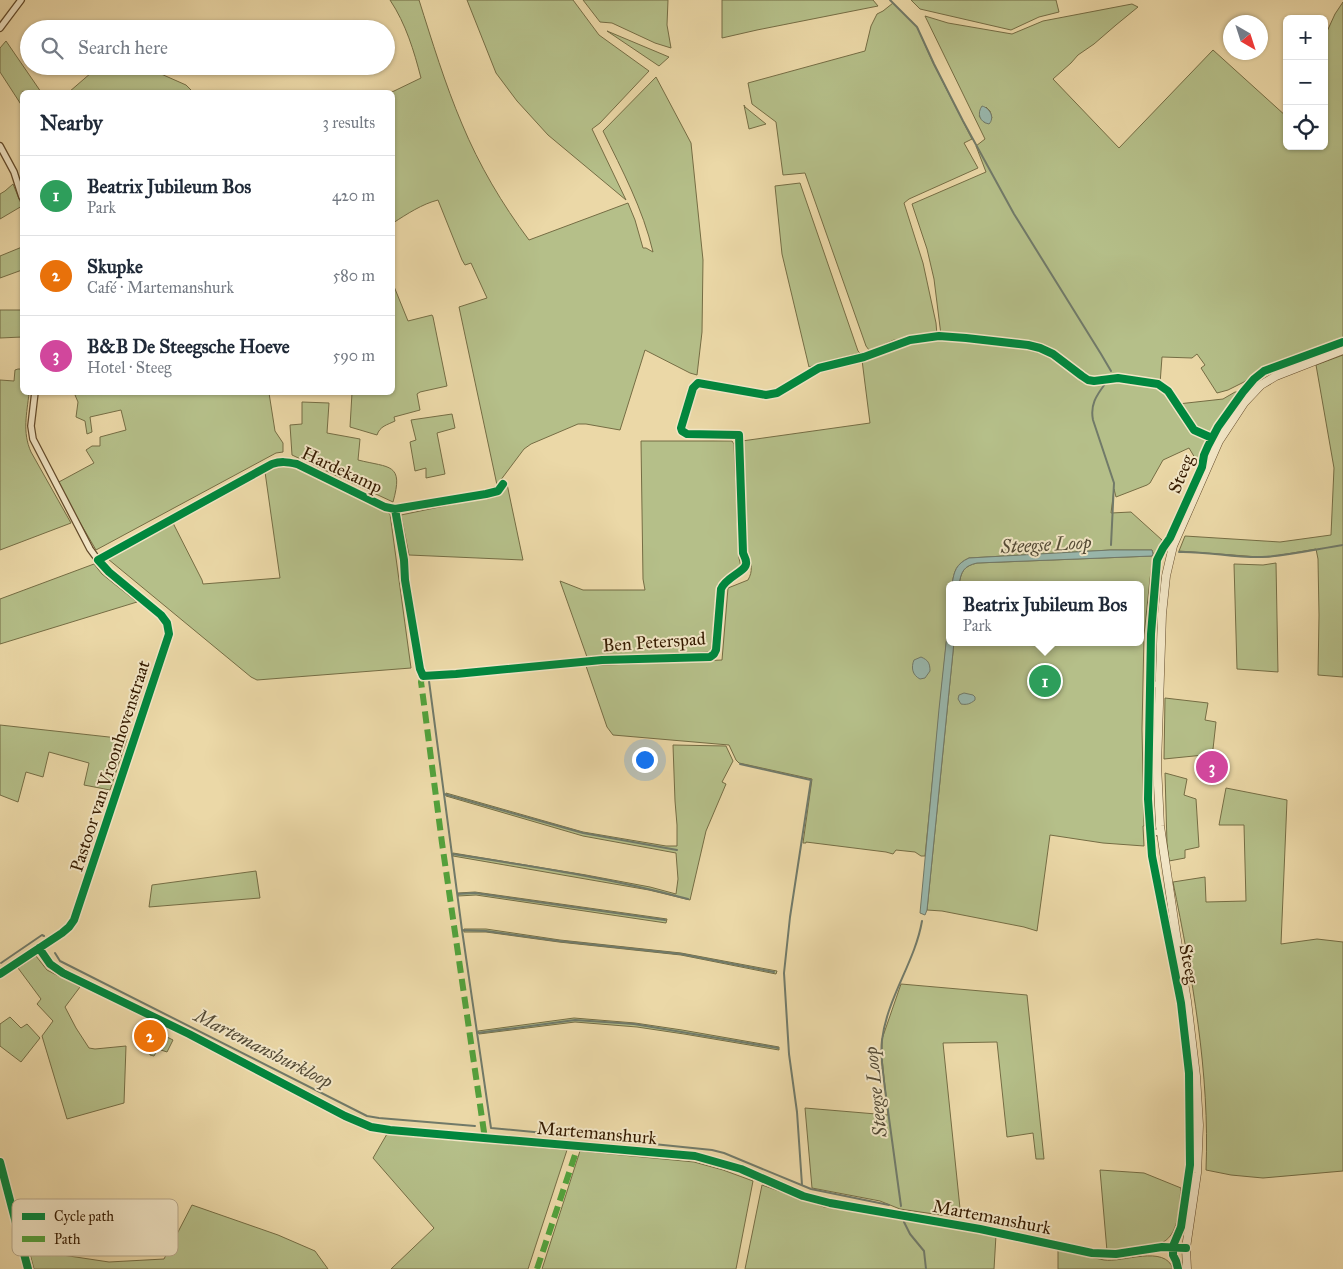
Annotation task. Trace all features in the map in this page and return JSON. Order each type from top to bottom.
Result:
[{"type":"street","points":[[0,28],[21,0]]},
{"type":"street","points":[[0,146],[14,172],[20,191]]},
{"type":"street","name":"Steeg","points":[[1187,1269],[1186,1248],[1197,1173],[1199,1125],[1188,1002],[1161,832],[1157,765],[1162,614],[1166,576],[1172,546],[1216,440],[1244,403],[1261,385],[1276,376],[1343,350]]},
{"type":"street","name":"Pastoor van Vroonhovenstraat","points":[[0,974],[66,930],[75,916],[169,634],[167,623],[161,615],[109,572],[90,549],[33,439],[31,426],[35,395]]},
{"type":"street","name":"Hardekamp","points":[[98,560],[280,461],[297,464],[385,507],[395,509],[486,494],[498,491],[503,484]]},
{"type":"street","points":[[1149,685],[1160,684]]},
{"type":"street","points":[[1150,833],[1161,832]]},
{"type":"street","name":"Martemanshurk","points":[[39,948],[50,964],[63,973],[188,1034],[345,1116],[371,1127],[428,1134],[695,1156],[741,1169],[803,1196],[830,1203],[980,1229],[1088,1252],[1108,1254],[1162,1247],[1186,1248]]},
{"type":"street","points":[[0,1162],[12,1208]]},
{"type":"street","points":[[25,1256],[28,1269]]},
{"type":"green space","points":[[390,0],[419,0],[444,78],[469,139],[492,184],[529,240],[628,203],[643,248],[653,252],[638,205],[603,131],[656,77],[691,143],[703,260],[702,332],[697,375],[645,350],[620,430],[578,424],[531,444],[524,449],[497,485],[459,307],[487,298],[471,263],[465,265],[462,260],[438,200],[420,207],[395,222],[395,91],[421,78],[405,28]]},
{"type":"green space","points":[[467,0],[573,0],[599,35],[649,71],[600,123],[592,129],[626,200],[548,135],[517,101],[496,73]]},
{"type":"green space","points":[[583,0],[668,0],[667,25],[671,48],[655,43],[612,23],[600,22]]},
{"type":"green space","points":[[722,0],[873,0],[878,6],[722,38]]},
{"type":"green space","points":[[911,0],[1056,0],[1059,12],[1039,17],[1011,30],[920,9]]},
{"type":"green space","points":[[1343,2],[1343,337],[1260,368],[1244,382],[1217,393],[1201,368],[1205,365],[1197,354],[1192,358],[1162,357],[1160,384],[1111,377],[1093,380],[1087,378],[1054,354],[1032,344],[941,335],[934,279],[927,249],[912,204],[986,172],[976,146],[985,139],[925,16],[948,23],[1012,34],[1043,21],[1132,4],[1138,7],[1078,55],[1053,79],[1119,148],[1213,50],[1283,113],[1283,150],[1328,150],[1328,29]],"holes":[[[986,107],[990,111],[992,118],[985,123],[979,116]]]},
{"type":"green space","points":[[893,3],[917,27],[933,63],[972,139],[964,143],[978,168],[904,203],[923,263],[937,335],[894,340],[869,350],[805,173],[783,175],[776,122],[752,104],[748,83],[865,51],[871,26],[877,14]]},
{"type":"green space","points":[[607,31],[669,57],[659,66]]},
{"type":"green space","points":[[6,41],[20,61],[20,75],[29,75],[40,90],[20,90],[20,103],[0,72],[0,48]]},
{"type":"green space","points":[[89,75],[163,75],[186,85],[191,90],[71,90]]},
{"type":"green space","points":[[744,105],[745,107],[766,124],[749,129]]},
{"type":"green space","points":[[800,183],[860,353],[809,367],[782,254],[775,186]]},
{"type":"green space","points":[[13,184],[20,201],[20,207],[0,219],[0,194]]},
{"type":"green space","points":[[20,248],[20,271],[0,278],[0,256]]},
{"type":"green space","points":[[395,289],[408,321],[432,315],[447,386],[417,394],[420,410],[394,417],[395,421],[382,428],[377,435],[350,427],[352,395],[395,395]]},
{"type":"green space","points":[[0,310],[20,310],[20,337],[0,338]]},
{"type":"green space","points":[[925,338],[945,338],[1036,348],[1049,353],[1078,376],[1091,382],[1117,379],[1159,386],[1169,394],[1190,427],[1210,440],[1198,463],[1189,448],[1163,460],[1147,485],[1116,497],[1114,489],[1111,513],[1131,512],[1162,540],[1153,559],[1144,635],[1144,581],[960,581],[964,570],[977,563],[1152,556],[1152,550],[1111,550],[969,558],[958,565],[953,581],[946,581],[946,646],[925,856],[915,852],[896,850],[893,854],[803,843],[812,779],[739,763],[729,745],[613,735],[607,727],[586,666],[722,660],[728,588],[748,580],[751,571],[751,564],[747,555],[742,441],[870,423],[862,360]]},
{"type":"green space","points":[[1343,355],[1343,677],[1318,675],[1319,615],[1318,559],[1316,549],[1269,557],[1179,551],[1185,536],[1280,542],[1331,535],[1334,468],[1316,365]]},
{"type":"green space","points":[[20,369],[20,395],[29,395],[26,422],[28,445],[71,523],[0,550],[0,380],[14,381],[15,370]]},
{"type":"green space","points":[[1235,392],[1239,392],[1212,434],[1206,434],[1196,429],[1178,404],[1223,399]]},
{"type":"green space","points":[[75,395],[269,395],[275,431],[283,443],[283,452],[276,453],[96,550],[57,483],[94,463],[86,450],[92,446],[100,446],[100,437],[126,430],[121,410],[90,417],[92,432],[87,434],[85,421],[76,417],[78,402]]},
{"type":"green space","points":[[302,402],[329,403],[327,433],[360,439],[358,460],[392,469],[397,480],[393,502],[292,455],[290,425],[302,424]]},
{"type":"green space","points":[[452,414],[455,428],[437,433],[445,474],[426,478],[426,468],[415,471],[410,442],[416,440],[411,420]]},
{"type":"green space","points":[[641,441],[732,441],[734,444],[741,567],[718,584],[711,650],[709,652],[587,657],[560,581],[583,590],[645,590],[643,579]]},
{"type":"green space","points":[[284,462],[372,503],[390,514],[411,668],[257,680],[108,559],[173,523],[203,584],[280,578],[265,472]]},
{"type":"green space","points":[[507,484],[523,560],[409,555],[401,515],[497,495],[503,491]]},
{"type":"green space","points":[[1276,563],[1278,672],[1237,669],[1234,564],[1263,565]]},
{"type":"green space","points":[[94,564],[102,574],[137,602],[0,644],[0,599]]},
{"type":"green space","points":[[954,646],[1144,646],[1142,729],[1144,846],[1103,843],[1050,835],[1037,931],[942,911],[927,910]]},
{"type":"green space","points":[[1165,698],[1208,703],[1205,720],[1216,722],[1213,749],[1204,755],[1164,759]]},
{"type":"green space","points":[[0,725],[127,739],[110,790],[84,785],[89,763],[49,752],[43,777],[26,772],[18,802],[0,795]]},
{"type":"green space","points":[[673,745],[726,746],[733,761],[722,782],[726,784],[706,831],[690,900],[649,890],[453,856],[453,853],[586,875],[676,894],[678,879],[676,853],[583,836],[446,796],[446,793],[583,832],[666,846],[677,846]]},
{"type":"green space","points":[[1165,773],[1187,779],[1184,795],[1196,799],[1199,847],[1185,850],[1185,858],[1169,861],[1167,844]]},
{"type":"green space","points":[[1226,788],[1287,800],[1281,944],[1317,939],[1343,942],[1343,1171],[1263,1178],[1206,1170],[1205,1097],[1198,1025],[1187,953],[1173,882],[1205,877],[1206,902],[1246,901],[1244,825],[1219,825]]},
{"type":"green space","points":[[256,871],[260,898],[149,907],[152,885]]},
{"type":"green space","points":[[475,892],[667,919],[666,923],[476,895],[458,896],[458,893]]},
{"type":"green space","points":[[464,929],[486,929],[560,940],[681,953],[777,971],[776,974],[681,955],[486,932],[464,932]]},
{"type":"green space","points":[[36,956],[47,970],[80,987],[65,1007],[89,1048],[126,1046],[124,1103],[67,1119],[42,1036],[53,1021],[37,1004],[41,999],[18,968]]},
{"type":"green space","points":[[901,984],[1027,995],[1044,1159],[1036,1159],[1033,1133],[1007,1137],[997,1042],[943,1043],[961,1218],[900,1209],[880,1201],[812,1188],[805,1108],[888,1115],[882,1039]]},
{"type":"green space","points":[[10,1017],[21,1028],[27,1024],[40,1038],[21,1062],[0,1046],[0,1024]]},
{"type":"green space","points":[[574,1018],[635,1023],[682,1030],[779,1047],[779,1050],[637,1027],[575,1022],[479,1034],[478,1031]]},
{"type":"green space","points":[[159,1033],[173,1040],[167,1052],[158,1049],[154,1056],[150,1055],[149,1051]]},
{"type":"green space","points":[[387,1134],[567,1150],[528,1269],[391,1269],[434,1228],[373,1158]]},
{"type":"green space","points":[[580,1151],[694,1162],[753,1181],[736,1269],[542,1269]]},
{"type":"green space","points":[[1100,1170],[1144,1173],[1181,1188],[1179,1212],[1171,1235],[1159,1244],[1107,1251]]},
{"type":"green space","points":[[762,1185],[824,1207],[960,1227],[996,1235],[994,1269],[745,1269]]},
{"type":"green space","points":[[192,1205],[278,1235],[315,1251],[328,1269],[34,1269],[31,1256],[69,1256],[109,1262],[164,1259],[166,1256],[178,1256],[178,1232]]},
{"type":"green space","points":[[1058,1249],[1104,1260],[1142,1256],[1161,1257],[1173,1269],[1058,1269]]},
{"type":"water","points":[[982,106],[991,114],[992,119],[989,124],[980,117]]},
{"type":"water","points":[[1110,550],[1152,550],[1153,554],[1152,556],[977,563],[964,570],[960,581],[953,581],[956,568],[969,558]]},
{"type":"water","points":[[946,643],[946,646],[954,646],[925,915],[920,913]]},
{"type":"water","points":[[921,657],[928,662],[930,671],[925,678],[920,679],[913,671],[913,665],[914,660]]},
{"type":"water","points":[[964,693],[973,695],[975,700],[968,704],[961,704],[958,699],[959,695]]},
{"type":"waterway","points":[[890,0],[917,27],[963,121],[1014,214],[1111,371]]},
{"type":"waterway","points":[[1105,384],[1094,401],[1092,415],[1114,483],[1111,545]]},
{"type":"waterway","name":"Steegse Loop","points":[[1179,552],[1262,557],[1343,545]]},
{"type":"waterway","points":[[429,681],[462,930],[491,1128],[586,1137]]},
{"type":"waterway","points":[[740,764],[811,780],[790,917],[784,973],[789,1054],[797,1112],[802,1185]]},
{"type":"waterway","points":[[444,794],[583,833],[677,850]]},
{"type":"waterway","points":[[452,854],[600,879],[688,899]]},
{"type":"waterway","points":[[457,894],[475,893],[665,920]]},
{"type":"waterway","name":"Steegse Loop","points":[[901,1206],[881,1046],[889,1009],[914,951],[922,921]]},
{"type":"waterway","points":[[462,930],[486,931],[681,954],[774,972]]},
{"type":"waterway","points":[[1,963],[42,935],[44,936]]},
{"type":"waterway","name":"Martemanshurkloop","points":[[55,953],[60,961],[367,1116],[475,1126]]},
{"type":"waterway","points":[[477,1033],[575,1020],[634,1024],[778,1048]]},
{"type":"waterway","name":"Martemanshurkloop","points":[[595,1138],[712,1150],[724,1153],[811,1189],[889,1205]]},
{"type":"waterway","name":"Steegse Loop","points":[[904,1222],[910,1234],[924,1251],[926,1269]]},
{"type":"marked path","points":[[423,676],[421,682],[442,843],[485,1139]]},
{"type":"marked path","points":[[537,1269],[578,1146]]},
{"type":"cycle path","name":"Ben Peterspad","points":[[395,509],[404,560],[405,580],[420,669],[423,676],[602,660],[710,657],[716,650],[721,589],[727,581],[745,567],[746,560],[743,553],[739,435],[687,434],[681,428],[693,388],[698,383],[766,395],[777,393],[819,368],[864,357],[910,340],[939,336],[966,338],[1040,348],[1053,354],[1088,380],[1118,378],[1158,384],[1168,391],[1194,430],[1212,438]]},
{"type":"cycle path","points":[[1178,1269],[1173,1255],[1173,1246],[1181,1227],[1190,1165],[1189,1073],[1181,1003],[1152,856],[1148,799],[1151,634],[1157,560],[1170,538],[1202,467],[1204,455],[1218,427],[1254,379],[1264,371],[1343,342]]},
{"type":"cycle path","points":[[0,974],[62,933],[74,920],[169,634],[167,623],[161,615],[109,572],[98,560],[278,462],[297,464],[385,507],[395,509],[486,494],[498,491],[503,484]]},
{"type":"cycle path","points":[[39,948],[50,964],[63,973],[189,1034],[345,1116],[371,1127],[695,1156],[741,1169],[803,1196],[830,1203],[980,1229],[1092,1253],[1116,1254],[1162,1247],[1186,1248]]},
{"type":"cycle path","points":[[0,1162],[12,1208]]},
{"type":"cycle path","points":[[25,1256],[28,1269]]},
{"type":"place","name":"Beatrix Jubileum Bos","points":[[1045,681]]},
{"type":"place","name":"B&B De Steegsche Hoeve","points":[[1212,767]]},
{"type":"place","name":"Skupke","points":[[150,1036]]}]
